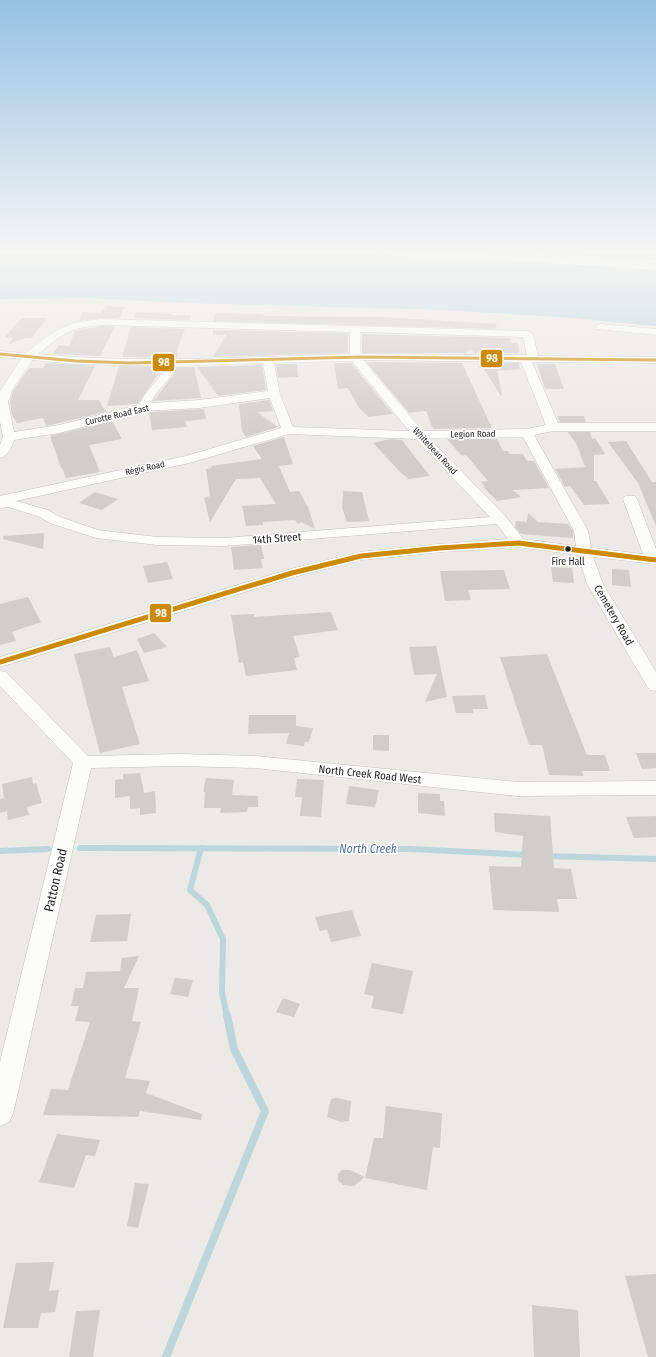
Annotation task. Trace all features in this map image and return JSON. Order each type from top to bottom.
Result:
[{"type":"street","points":[[0,454],[6,446],[9,437],[2,402],[6,390],[29,356],[63,330],[80,324],[92,322],[528,334],[533,357]]},
{"type":"street","points":[[601,327],[656,332]]},
{"type":"street","points":[[354,329],[355,357]]},
{"type":"street","points":[[0,354],[76,361],[171,363],[355,357],[533,357],[656,360]]},
{"type":"street","name":"Whitebean Road","points":[[355,357],[419,436],[501,520],[518,542]]},
{"type":"street","points":[[533,357],[526,360],[554,427]]},
{"type":"street","points":[[268,360],[274,394],[288,430]]},
{"type":"street","points":[[144,407],[149,395],[164,380],[170,371],[171,363]]},
{"type":"street","name":"Curotte Road East","points":[[9,437],[59,429],[144,407],[199,404],[274,394]]},
{"type":"street","name":"Legion Road","points":[[288,430],[419,436],[527,433],[554,427],[656,427]]},
{"type":"street","name":"Régis Road","points":[[0,500],[189,459],[288,430]]},
{"type":"street","name":"Cemetery Road","points":[[527,433],[581,531],[584,550],[595,584],[656,686]]},
{"type":"street","points":[[0,662],[292,573],[361,556],[518,542],[654,560],[630,499]]},
{"type":"street","name":"14th Street","points":[[0,504],[9,503],[43,513],[55,520],[96,534],[158,542],[210,542],[501,520]]},
{"type":"street","points":[[0,676],[83,762]]},
{"type":"street","name":"North Creek Road West","points":[[83,762],[179,760],[255,762],[517,789],[656,788]]},
{"type":"street","name":"Patton Road","points":[[0,1114],[83,762]]},
{"type":"water","points":[[531,315],[656,315],[656,326]]},
{"type":"building","points":[[81,315],[120,315],[119,318],[102,318],[79,321]]},
{"type":"building","points":[[135,315],[191,315],[189,320],[134,318]]},
{"type":"building","points":[[214,315],[264,315],[382,317],[497,324],[495,329],[214,321]]},
{"type":"building","points":[[22,318],[48,318],[31,338],[25,338],[9,344],[13,338],[5,337]]},
{"type":"building","points":[[102,326],[115,327],[100,356],[53,354],[59,345],[69,346],[75,331]]},
{"type":"building","points":[[131,327],[185,329],[178,347],[177,358],[122,357]]},
{"type":"building","points":[[213,330],[348,333],[348,353],[213,357],[226,335],[213,335]]},
{"type":"building","points":[[362,334],[510,338],[511,343],[518,343],[519,353],[474,353],[471,349],[465,353],[362,353]]},
{"type":"building","points":[[366,362],[462,363],[492,428],[433,429],[426,411],[409,413]]},
{"type":"building","points":[[46,363],[95,366],[78,400],[99,400],[106,412],[46,426],[43,418],[17,423],[12,415],[10,402],[13,391],[29,368],[43,368]]},
{"type":"building","points":[[334,363],[351,363],[393,414],[369,417],[359,408],[348,388],[338,389]]},
{"type":"building","points":[[480,363],[519,363],[520,369],[497,371],[501,396]]},
{"type":"building","points":[[276,364],[297,364],[298,377],[278,378]]},
{"type":"building","points":[[537,364],[555,364],[564,389],[545,389]]},
{"type":"building","points":[[262,365],[266,390],[218,396],[197,367]]},
{"type":"building","points":[[119,366],[163,367],[138,404],[107,406]]},
{"type":"building","points":[[177,367],[194,367],[201,398],[153,401],[172,377]]},
{"type":"building","points":[[269,400],[273,411],[257,412],[278,427],[246,437],[242,431],[239,404]]},
{"type":"building","points":[[204,409],[206,419],[185,421],[187,427],[152,430],[149,412]]},
{"type":"building","points":[[557,416],[584,416],[586,422],[560,422]]},
{"type":"building","points":[[112,421],[122,439],[89,445],[100,472],[66,478],[50,436]]},
{"type":"building","points":[[568,432],[590,432],[592,439],[595,438],[605,454],[594,455],[594,481],[596,481],[610,504],[584,505],[570,486],[565,487],[555,469],[585,467],[577,445]]},
{"type":"building","points":[[284,437],[293,464],[279,466],[290,492],[299,491],[308,507],[315,529],[301,522],[298,524],[295,520],[263,522],[263,525],[246,526],[242,506],[276,504],[260,478],[236,479],[210,522],[204,498],[210,496],[206,469],[212,468],[211,466],[262,459],[253,446]]},
{"type":"building","points":[[390,439],[402,440],[430,476],[409,479],[401,473],[373,443]]},
{"type":"building","points":[[447,439],[497,439],[503,451],[508,451],[509,454],[523,454],[527,461],[534,461],[549,488],[513,490],[521,497],[497,501],[483,487],[485,487],[481,482],[488,481],[466,455],[462,456]]},
{"type":"building","points":[[626,441],[652,482],[656,482],[656,526],[638,483],[608,442]]},
{"type":"building","points":[[343,491],[362,492],[369,521],[347,522],[342,507]]},
{"type":"building","points":[[95,492],[118,499],[102,510],[79,503]]},
{"type":"building","points":[[528,513],[538,522],[568,524],[573,531],[573,538],[521,534],[515,527],[516,521],[527,522]]},
{"type":"building","points":[[44,533],[43,549],[3,539],[3,536]]},
{"type":"building","points":[[261,545],[264,559],[261,559],[263,568],[234,570],[231,547]]},
{"type":"building","points":[[167,562],[173,579],[148,583],[143,566]]},
{"type":"building","points":[[551,567],[572,568],[574,583],[553,582]]},
{"type":"building","points":[[612,569],[629,570],[631,587],[612,585]]},
{"type":"building","points":[[504,570],[510,589],[468,590],[471,600],[445,601],[440,571]]},
{"type":"building","points":[[28,597],[41,622],[12,632],[16,641],[0,645],[0,604]]},
{"type":"building","points":[[331,612],[338,630],[293,636],[300,657],[294,658],[297,670],[246,676],[243,662],[239,663],[231,615],[254,614],[254,617]]},
{"type":"building","points":[[154,633],[167,647],[144,653],[137,639]]},
{"type":"building","points":[[436,646],[447,697],[425,702],[437,674],[414,675],[409,647]]},
{"type":"building","points":[[110,647],[114,657],[137,650],[149,681],[122,687],[140,744],[100,753],[74,654]]},
{"type":"building","points":[[547,654],[587,755],[605,755],[610,771],[582,771],[583,776],[549,775],[542,745],[529,745],[500,657]]},
{"type":"building","points":[[485,695],[488,709],[473,709],[473,713],[456,713],[452,696]]},
{"type":"building","points":[[249,715],[296,715],[296,726],[313,728],[309,742],[305,742],[304,746],[286,744],[289,733],[248,734]]},
{"type":"building","points":[[373,735],[389,735],[389,751],[373,750]]},
{"type":"building","points":[[636,753],[656,753],[656,768],[642,769]]},
{"type":"building","points":[[140,773],[144,793],[155,791],[156,813],[140,815],[140,808],[130,809],[130,796],[115,798],[115,780],[123,779],[123,774]]},
{"type":"building","points":[[32,777],[33,784],[36,783],[42,803],[27,807],[29,815],[8,820],[7,811],[0,813],[0,799],[4,798],[2,784]]},
{"type":"building","points":[[206,778],[234,780],[232,795],[258,796],[258,807],[248,807],[247,812],[220,813],[221,808],[204,808],[205,792],[203,792]]},
{"type":"building","points":[[297,779],[324,780],[321,817],[300,816],[302,797],[295,797]]},
{"type":"building","points":[[349,786],[379,790],[375,807],[346,804]]},
{"type":"building","points":[[418,793],[440,794],[440,801],[444,801],[445,816],[418,813]]},
{"type":"building","points":[[494,813],[550,816],[554,868],[571,869],[577,899],[557,899],[559,912],[493,910],[489,866],[521,867],[523,836],[495,832]]},
{"type":"building","points":[[656,816],[656,837],[634,838],[626,817]]},
{"type":"building","points":[[352,910],[361,936],[331,942],[327,930],[320,931],[315,917]]},
{"type":"building","points":[[131,914],[127,941],[90,942],[96,915]]},
{"type":"building","points":[[139,956],[124,988],[139,988],[132,1021],[141,1022],[125,1078],[150,1081],[146,1093],[202,1114],[201,1120],[140,1111],[138,1117],[43,1115],[51,1089],[68,1090],[90,1022],[75,1021],[79,1006],[71,1006],[75,988],[83,988],[86,972],[120,971],[122,958]]},
{"type":"building","points":[[372,963],[413,971],[403,1014],[371,1008],[374,996],[364,994]]},
{"type":"building","points":[[175,978],[193,980],[188,997],[170,994]]},
{"type":"building","points":[[283,998],[300,1004],[294,1017],[276,1012]]},
{"type":"building","points":[[337,1098],[351,1101],[349,1121],[341,1122],[327,1117],[331,1099]]},
{"type":"building","points":[[386,1106],[442,1113],[440,1148],[433,1147],[427,1190],[365,1178],[374,1138],[383,1138]]},
{"type":"building","points":[[57,1134],[100,1140],[95,1156],[86,1155],[74,1188],[39,1182]]},
{"type":"building","points":[[342,1170],[350,1170],[365,1177],[354,1186],[343,1185],[338,1180],[338,1174]]},
{"type":"building","points":[[135,1183],[149,1184],[138,1228],[127,1226]]},
{"type":"building","points":[[54,1262],[49,1291],[59,1290],[55,1312],[41,1313],[38,1328],[3,1328],[16,1263]]},
{"type":"building","points":[[656,1274],[656,1357],[648,1357],[625,1276]]},
{"type":"building","points":[[532,1305],[578,1310],[580,1357],[534,1357]]},
{"type":"building","points":[[100,1310],[93,1357],[69,1357],[76,1311]]},
{"type":"waterway","name":"North Creek","points":[[80,848],[201,848]]},
{"type":"waterway","name":"North Creek","points":[[201,848],[410,849],[529,855]]},
{"type":"waterway","points":[[201,848],[190,890],[207,905],[223,939],[222,993],[227,1016]]},
{"type":"waterway","name":"North Creek","points":[[0,851],[48,849]]},
{"type":"waterway","name":"North Creek","points":[[546,856],[656,859]]},
{"type":"waterway","points":[[166,1357],[265,1111],[234,1049],[227,1015]]},
{"type":"transit line","name":"98","points":[[0,354],[76,361],[130,363],[361,357],[656,360]]},
{"type":"transit line","name":"98","points":[[0,662],[292,573],[361,556],[440,548],[518,543],[656,560]]},
{"type":"place","name":"Fire Hall","points":[[568,549]]}]
